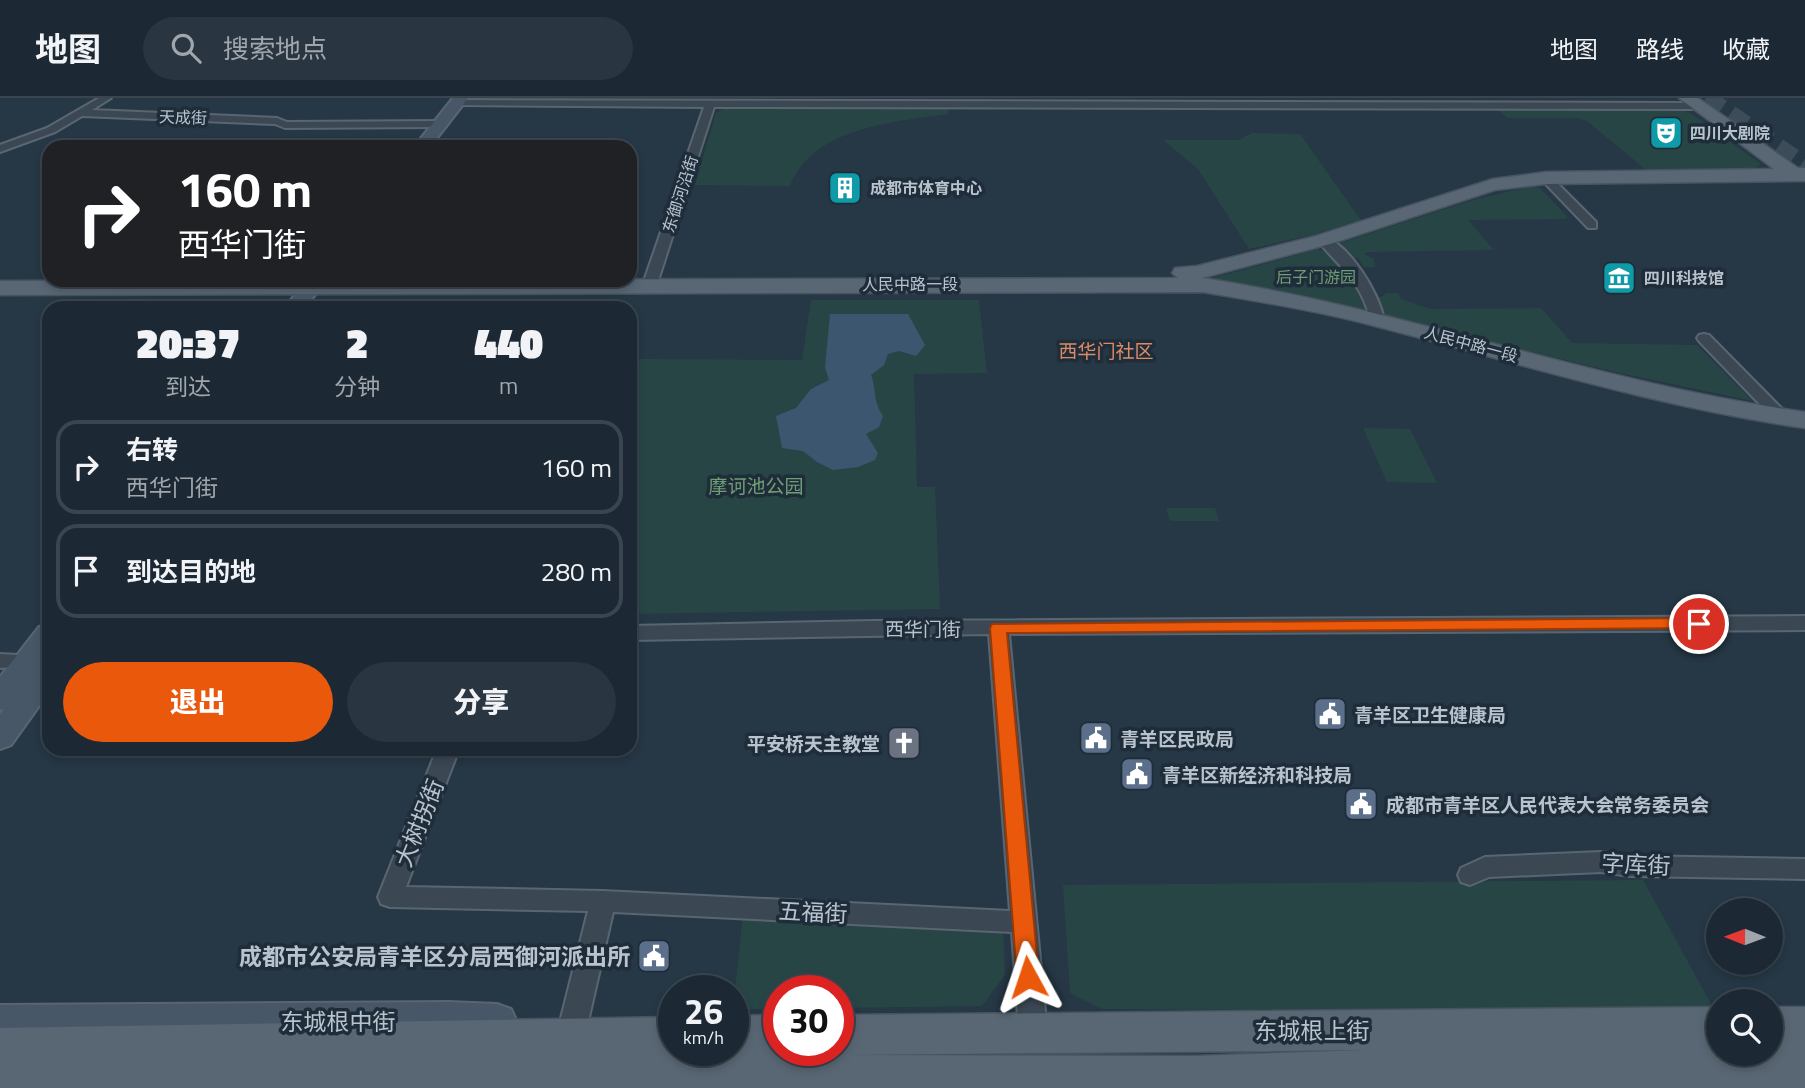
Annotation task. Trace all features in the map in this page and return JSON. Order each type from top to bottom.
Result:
[{"type":"main road","points":[[427,140],[466,100]]},
{"type":"main road","points":[[440,140],[466,100]]},
{"type":"main road","points":[[1700,101],[1782,144]]},
{"type":"main road","points":[[1700,101],[1801,177]]},
{"type":"main road","name":"人民中路一段","points":[[1200,279],[1385,218],[1493,186],[1546,178],[1801,177]]},
{"type":"main road","points":[[0,278],[42,278]]},
{"type":"main road","name":"人民中路一段","points":[[644,279],[1200,279],[1377,319],[1620,384],[1782,418],[1805,420]]},
{"type":"main road","name":"人民中路一段","points":[[0,288],[356,287]]},
{"type":"main road","points":[[304,301],[320,288]]},
{"type":"main road","points":[[0,699],[36,654]]},
{"type":"main road","points":[[0,737],[36,654]]},
{"type":"main road","name":"东城根中街","points":[[0,1023],[450,1020],[595,1047],[905,1066]]},
{"type":"main road","name":"东城根上街","points":[[905,1066],[1033,1032],[1706,1027]]},
{"type":"main road","points":[[1783,1027],[1805,1027]]},
{"type":"main road","name":"东城根中街","points":[[532,1088],[595,1047],[658,1039]]},
{"type":"main road","points":[[854,1042],[905,1066]]},
{"type":"main road","points":[[0,1049],[595,1047]]},
{"type":"main road","points":[[0,1074],[418,1074],[595,1047]]},
{"type":"main road","name":"东城根上街","points":[[905,1066],[1196,1083],[1704,1079],[1805,1068]]},
{"type":"street","points":[[0,149],[51,130],[106,98]]},
{"type":"street","points":[[1478,98],[1487,106]]},
{"type":"street","points":[[466,100],[710,103],[1184,102],[1487,106],[1700,101]]},
{"type":"street","name":"东御河沿街","points":[[644,279],[710,103]]},
{"type":"street","name":"天成街","points":[[80,113],[277,121],[285,125],[440,124]]},
{"type":"street","points":[[1546,178],[1592,225]]},
{"type":"street","points":[[1323,240],[1340,253],[1357,277],[1376,307],[1377,319]]},
{"type":"street","points":[[1704,338],[1782,418]]},
{"type":"street","name":"西华门街","points":[[637,633],[1805,623]]},
{"type":"street","points":[[998,628],[1033,1032]]},
{"type":"street","name":"大树拐街","points":[[390,897],[445,756]]},
{"type":"street","name":"字库街","points":[[1470,875],[1485,867],[1601,862],[1630,866],[1805,869]]},
{"type":"street","name":"五福街","points":[[390,897],[603,901],[1023,922]]},
{"type":"street","points":[[595,1047],[603,901]]},
{"type":"green space","points":[[1666,107],[1689,112],[1761,164],[1752,170],[1646,170],[1587,121],[1576,118],[1507,118],[1497,109]]},
{"type":"green space","points":[[723,109],[949,109],[948,114],[880,125],[836,139],[817,151],[801,166],[790,186],[695,185],[716,113]]},
{"type":"green space","points":[[1252,133],[1300,134],[1361,220],[1312,235],[1249,249],[1198,169],[1163,140],[1239,140]]},
{"type":"green space","points":[[1532,186],[1540,188],[1567,216],[1565,219],[1468,220],[1494,250],[1369,252],[1364,254],[1374,259],[1375,267],[1364,267],[1358,258],[1348,258],[1337,244],[1476,199]]},
{"type":"green space","name":"后子门游园","points":[[1318,249],[1335,255],[1367,308],[1359,312],[1209,279]]},
{"type":"green space","points":[[1386,293],[1397,293],[1402,299],[1430,309],[1541,308],[1572,343],[1697,345],[1753,401],[1624,374],[1387,317],[1374,297],[1382,297]]},
{"type":"green space","name":"摩诃池公园","points":[[811,300],[979,300],[987,373],[914,374],[917,487],[935,487],[940,609],[637,614],[637,369],[640,359],[802,360]]},
{"type":"green space","points":[[1363,428],[1410,429],[1437,483],[1387,482]]},
{"type":"green space","points":[[1166,508],[1215,508],[1219,521],[1170,521]]},
{"type":"green space","points":[[1643,880],[1706,995],[1706,1013],[1102,1009],[1070,993],[1063,885]]},
{"type":"green space","points":[[743,914],[1003,929],[1005,975],[982,1006],[854,1008],[854,975],[763,975],[763,1009],[749,1009],[749,975],[737,975]]},
{"type":"water","points":[[830,314],[908,314],[925,345],[916,356],[899,351],[888,354],[884,365],[871,375],[877,405],[883,416],[879,427],[866,434],[878,453],[875,460],[858,467],[833,470],[803,451],[782,448],[776,416],[796,408],[811,389],[829,380],[825,367]]},
{"type":"tunnel","points":[[1706,98],[1805,166]]},
{"type":"place","name":"四川大剧院","points":[[1666,133]]},
{"type":"place","name":"成都市体育中心","points":[[845,188]]},
{"type":"place","name":"四川科技馆","points":[[1619,278]]},
{"type":"place","name":"青羊区卫生健康局","points":[[1330,714]]},
{"type":"place","name":"青羊区民政局","points":[[1096,738]]},
{"type":"place","name":"平安桥天主教堂","points":[[904,743]]},
{"type":"place","name":"青羊区新经济和科技局","points":[[1137,774]]},
{"type":"place","name":"成都市青羊区人民代表大会常务委员会","points":[[1361,804]]},
{"type":"place","name":"成都市公安局青羊区分局西御河派出所","points":[[654,956]]},
{"type":"district","name":"西华门社区","points":[[1106,350]]},
{"type":"route","points":[[1028,977],[998,628],[1699,624]]}]
